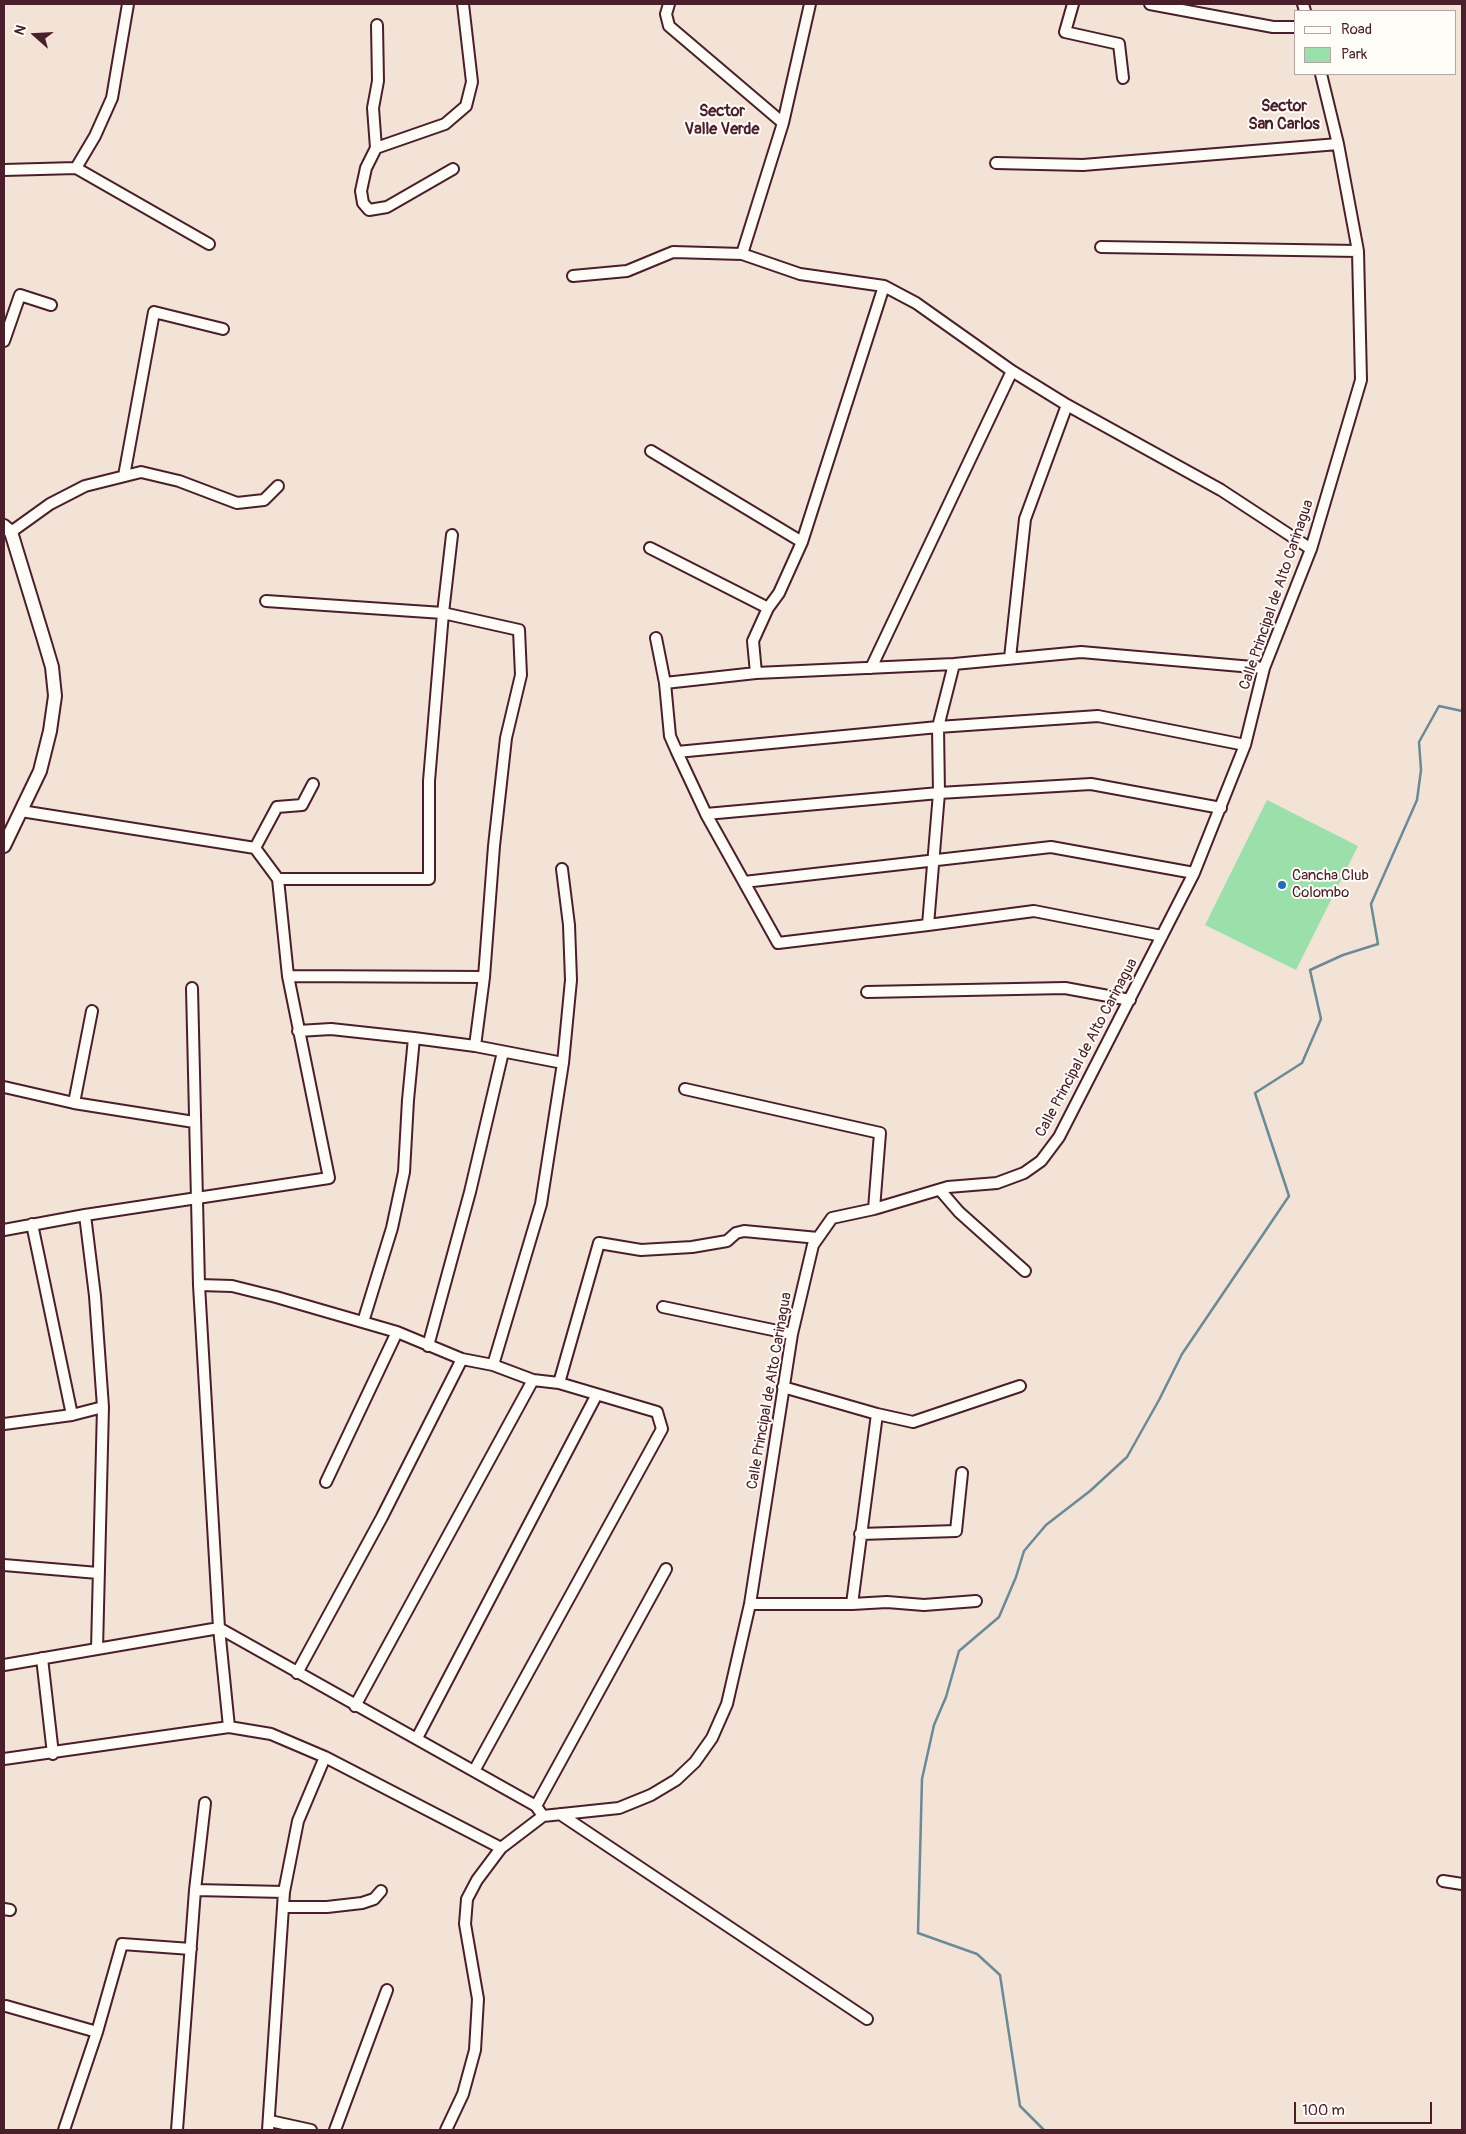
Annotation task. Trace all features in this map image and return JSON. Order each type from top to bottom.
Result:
[{"type":"street","points":[[76,168],[96,136],[112,98],[128,4]]},
{"type":"street","points":[[376,148],[445,124],[466,106],[472,82],[463,4]]},
{"type":"street","points":[[669,4],[666,14],[669,26],[783,123]]},
{"type":"street","points":[[742,254],[783,123],[810,4]]},
{"type":"street","points":[[1073,4],[1065,32],[1120,44],[1123,78]]},
{"type":"street","points":[[1150,4],[1273,27],[1294,27]]},
{"type":"street","points":[[377,25],[378,81],[373,108],[376,148],[366,168],[361,191],[363,203],[369,210],[387,207],[453,169]]},
{"type":"street","name":"Calle Principal de Alto Carinagua","points":[[542,1816],[619,1808],[651,1795],[676,1780],[695,1762],[712,1738],[728,1704],[750,1604],[792,1334],[813,1245],[832,1218],[874,1209],[940,1190],[997,1183],[1024,1173],[1041,1161],[1059,1137],[1194,873],[1245,745],[1264,668],[1311,549],[1361,380],[1358,251],[1338,144],[1321,75]]},
{"type":"street","points":[[996,163],[1083,165],[1338,144]]},
{"type":"street","points":[[4,170],[76,168],[209,244]]},
{"type":"street","points":[[1101,247],[1358,251]]},
{"type":"street","points":[[573,276],[627,271],[673,252],[742,254],[800,274],[884,286],[916,303],[1012,371],[1067,405],[1221,490],[1311,549]]},
{"type":"street","points":[[756,673],[754,641],[768,608],[779,593],[802,542],[884,286]]},
{"type":"street","points":[[4,341],[20,295],[51,305]]},
{"type":"street","points":[[124,476],[154,312],[223,329]]},
{"type":"street","points":[[871,668],[1012,371]]},
{"type":"street","points":[[1010,658],[1025,520],[1067,405]]},
{"type":"street","points":[[651,451],[802,542]]},
{"type":"street","points":[[4,846],[40,771],[50,731],[55,696],[52,667],[47,649],[7,529],[85,486],[141,472],[179,482],[237,503],[264,500],[278,486]]},
{"type":"street","points":[[278,879],[429,879],[429,781],[443,613],[452,535]]},
{"type":"street","points":[[650,548],[768,608]]},
{"type":"street","points":[[266,601],[443,613],[519,630],[521,675],[506,738],[494,846],[484,977],[475,1046]]},
{"type":"street","points":[[656,638],[665,683],[670,736],[706,814],[778,943],[1034,911],[1162,936]]},
{"type":"street","points":[[665,683],[756,673],[954,664],[1081,652],[1264,668]]},
{"type":"street","points":[[928,925],[939,793],[938,727],[954,664]]},
{"type":"street","points":[[677,752],[938,727],[1098,716],[1245,745]]},
{"type":"street","points":[[256,848],[277,807],[302,805],[313,784]]},
{"type":"street","points":[[706,814],[939,793],[1090,784],[1221,808]]},
{"type":"street","points":[[4,1230],[195,1197],[329,1178],[288,976],[278,879],[256,848],[21,811]]},
{"type":"street","points":[[744,882],[1051,847],[1194,873]]},
{"type":"street","points":[[493,1365],[541,1204],[563,1063],[571,980],[569,925],[562,869]]},
{"type":"street","points":[[288,976],[484,977]]},
{"type":"street","points":[[192,988],[195,1197],[199,1285],[219,1628],[229,1727]]},
{"type":"street","points":[[867,992],[1065,988],[1130,1000]]},
{"type":"street","points":[[74,1102],[92,1011]]},
{"type":"street","points":[[298,1031],[331,1029],[414,1038],[475,1046],[563,1063]]},
{"type":"street","points":[[363,1322],[392,1228],[404,1172],[414,1038]]},
{"type":"street","points":[[428,1346],[470,1192],[503,1052]]},
{"type":"street","points":[[4,1087],[74,1102],[194,1122]]},
{"type":"street","points":[[685,1089],[880,1133],[874,1209]]},
{"type":"street","points":[[940,1190],[959,1212],[1025,1271]]},
{"type":"street","points":[[85,1215],[95,1296],[103,1407],[96,1649]]},
{"type":"street","points":[[32,1224],[72,1415]]},
{"type":"street","points":[[559,1383],[599,1243],[641,1250],[692,1246],[727,1241],[736,1233],[744,1231],[818,1238]]},
{"type":"street","points":[[199,1285],[232,1286],[363,1322],[397,1332],[462,1359],[493,1365],[533,1380],[559,1383],[596,1396],[657,1412],[662,1429],[474,1771]]},
{"type":"street","points":[[663,1307],[792,1334]]},
{"type":"street","points":[[326,1482],[397,1332]]},
{"type":"street","points":[[297,1673],[382,1517],[462,1359]]},
{"type":"street","points":[[356,1706],[533,1380]]},
{"type":"street","points":[[783,1387],[877,1414],[913,1422],[1020,1386]]},
{"type":"street","points":[[417,1738],[596,1396]]},
{"type":"street","points":[[4,1424],[72,1415],[103,1407]]},
{"type":"street","points":[[852,1604],[877,1414]]},
{"type":"street","points":[[860,1534],[956,1531],[962,1473]]},
{"type":"street","points":[[4,1565],[98,1573]]},
{"type":"street","points":[[536,1806],[666,1570]]},
{"type":"street","points":[[750,1604],[887,1602],[924,1605],[976,1601]]},
{"type":"street","points":[[4,1665],[219,1628],[536,1806],[542,1816],[501,1848],[477,1880],[468,1899],[465,1924],[478,1999],[475,2050],[463,2094],[446,2130]]},
{"type":"street","points":[[42,1658],[53,1754]]},
{"type":"street","points":[[4,1759],[53,1754],[229,1727],[272,1734],[325,1758],[501,1848]]},
{"type":"street","points":[[312,2130],[269,2125],[284,1892],[298,1821],[325,1758]]},
{"type":"street","points":[[177,2130],[205,1802]]},
{"type":"street","points":[[560,1814],[867,2019]]},
{"type":"street","points":[[1443,1881],[1462,1884]]},
{"type":"street","points":[[196,1890],[284,1892]]},
{"type":"street","points":[[283,1907],[362,1903],[374,1899],[381,1892]]},
{"type":"street","points":[[64,2130],[98,2032],[122,1944],[191,1949]]},
{"type":"street","points":[[335,2130],[388,1990]]},
{"type":"street","points":[[6,2006],[98,2032]]},
{"type":"green space","name":"Cancha Club Colombo","points":[[1267,800],[1358,846],[1296,970],[1205,925]]},
{"type":"waterway","points":[[1044,2130],[1020,2106],[1000,1975],[977,1954],[918,1933],[922,1779],[934,1725],[946,1697],[959,1651],[999,1617],[1016,1577],[1024,1551],[1046,1525],[1090,1491],[1127,1457],[1182,1354],[1289,1196],[1255,1093],[1302,1063],[1321,1019],[1310,970],[1343,955],[1378,944],[1371,904],[1417,800],[1421,770],[1419,742],[1439,706],[1462,711]]},
{"type":"place","name":"Cancha Club Colombo","points":[[1282,885]]},
{"type":"district","name":"Sector San Carlos","points":[[1284,116]]},
{"type":"district","name":"Sector Valle Verde","points":[[722,121]]}]
